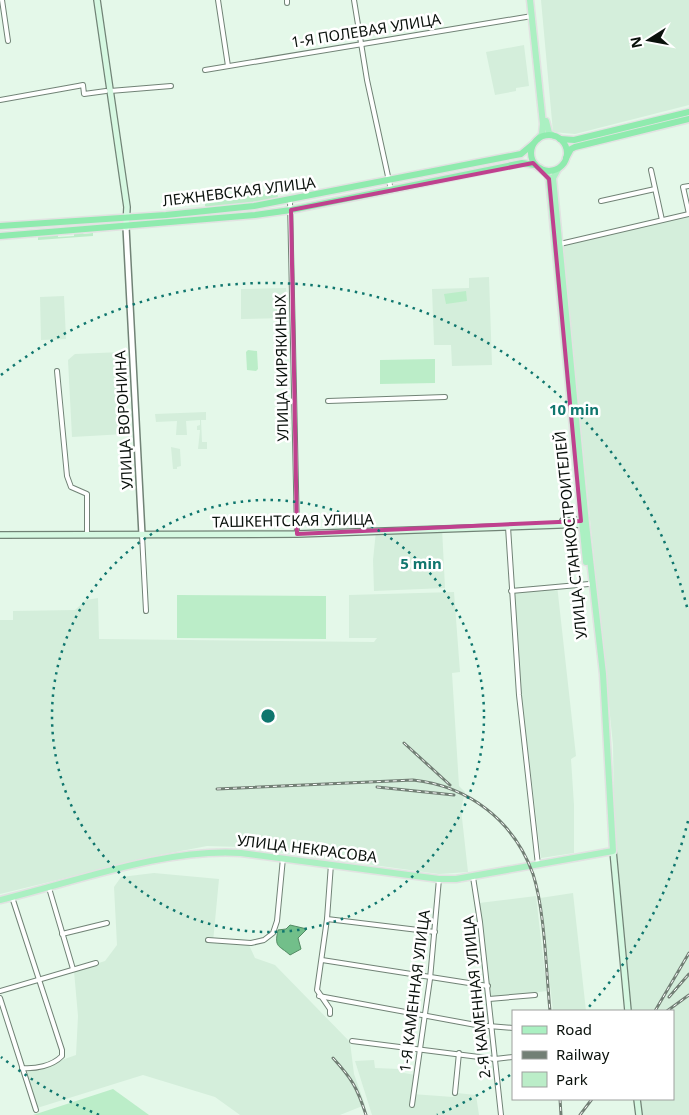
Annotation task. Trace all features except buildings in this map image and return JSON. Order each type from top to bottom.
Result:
[{"type":"highway","points":[[689,112],[574,140],[545,136],[536,141],[531,155],[538,167],[550,171],[558,169],[573,147],[689,119]]},
{"type":"highway","points":[[557,137],[566,147],[566,158]]},
{"type":"highway","name":"ЛЕЖНЕВСКАЯ УЛИЦА","points":[[0,226],[195,212],[290,201],[521,154],[536,141]]},
{"type":"highway","name":"ЛЕЖНЕВСКАЯ УЛИЦА","points":[[0,236],[126,227],[291,210],[522,163],[538,167]]},
{"type":"main road","points":[[96,0],[126,227]]},
{"type":"main road","points":[[530,0],[534,15],[547,124],[549,133],[557,137]]},
{"type":"main road","points":[[534,0],[543,124],[542,134],[536,141]]},
{"type":"main road","name":"УЛИЦА СТАНКОСТРОИТЕЛЕЙ","points":[[538,167],[546,173],[549,179],[606,748],[612,852],[628,1010]]},
{"type":"main road","name":"УЛИЦА СТАНКОСТРОИТЕЛЕЙ","points":[[558,169],[553,178],[583,522],[603,674],[612,852]]},
{"type":"main road","name":"ТАШКЕНТСКАЯ УЛИЦА","points":[[0,533],[297,532],[583,522]]},
{"type":"main road","name":"УЛИЦА НЕКРАСОВА","points":[[0,900],[172,857],[208,852],[241,853],[439,878],[473,877],[612,852]]},
{"type":"main road","points":[[637,1100],[639,1115]]},
{"type":"street","points":[[2,0],[8,41]]},
{"type":"street","points":[[218,0],[228,66]]},
{"type":"street","points":[[354,0],[361,45],[391,190]]},
{"type":"street","name":"1-Я ПОЛЕВАЯ УЛИЦА","points":[[205,70],[534,15]]},
{"type":"street","points":[[0,100],[83,85],[84,94],[172,86]]},
{"type":"street","points":[[651,170],[662,220]]},
{"type":"street","points":[[560,244],[689,214],[683,187],[689,186]]},
{"type":"street","points":[[601,201],[655,189]]},
{"type":"street","name":"УЛИЦА КИРЯКИНЫХ","points":[[290,201],[297,532]]},
{"type":"street","name":"УЛИЦА ВОРОНИНА","points":[[126,227],[146,611]]},
{"type":"street","points":[[57,371],[67,476],[71,487],[87,494],[87,533]]},
{"type":"street","points":[[328,401],[445,398]]},
{"type":"street","points":[[508,525],[511,592],[520,703],[538,864]]},
{"type":"street","points":[[511,592],[589,584]]},
{"type":"street","points":[[208,940],[251,944],[264,940],[273,933],[277,921],[283,858]]},
{"type":"street","points":[[330,1014],[330,1009],[319,996],[317,990],[327,919],[331,864]]},
{"type":"street","name":"2-Я КАМЕННАЯ УЛИЦА","points":[[473,877],[488,986],[501,1115]]},
{"type":"street","name":"1-Я КАМЕННАЯ УЛИЦА","points":[[412,1106],[430,979],[439,878]]},
{"type":"street","points":[[49,888],[73,969]]},
{"type":"street","points":[[12,897],[62,1050],[62,1056],[57,1061],[34,1069],[22,1068]]},
{"type":"street","points":[[327,919],[435,932]]},
{"type":"street","points":[[62,934],[107,924]]},
{"type":"street","points":[[322,960],[430,979],[488,986]]},
{"type":"street","points":[[0,991],[96,963]]},
{"type":"street","points":[[489,999],[535,995]]},
{"type":"street","points":[[319,996],[492,1028],[512,1028]]},
{"type":"street","points":[[0,998],[36,1110]]},
{"type":"street","points":[[352,1041],[495,1058],[512,1057]]},
{"type":"street","points":[[456,1093],[459,1053]]},
{"type":"highlighted area","points":[[533,163],[549,179],[581,521],[297,534],[291,210]]},
{"type":"shaded area","points":[[541,0],[689,0],[689,105],[575,134],[553,132]]},
{"type":"shaded area","points":[[524,45],[529,86],[516,88],[516,91],[495,95],[486,52]]},
{"type":"shaded area","points":[[689,213],[689,1115],[641,1115],[640,1100],[674,1100],[674,1010],[630,1010],[615,862],[613,745],[562,244]]},
{"type":"shaded area","points":[[489,277],[492,365],[452,366],[451,345],[434,345],[432,289],[469,288],[469,278]]},
{"type":"shaded area","points":[[286,288],[287,318],[241,319],[241,289]]},
{"type":"shaded area","points":[[64,296],[66,339],[41,340],[40,297]]},
{"type":"shaded area","points":[[122,352],[125,434],[72,437],[68,360],[75,354]]},
{"type":"shaded area","points":[[206,412],[206,420],[201,420],[202,442],[207,442],[207,449],[198,449],[200,430],[197,430],[197,426],[200,425],[200,420],[186,421],[187,435],[176,435],[177,421],[156,422],[155,414]]},
{"type":"shaded area","points":[[171,447],[180,449],[181,466],[177,467],[177,469],[173,469]]},
{"type":"shaded area","points":[[442,528],[445,588],[374,591],[373,560],[376,531]]},
{"type":"shaded area","points":[[557,585],[576,756],[571,759],[574,805],[574,853],[541,858],[516,651],[511,589]]},
{"type":"shaded area","points":[[454,592],[460,672],[452,673],[459,786],[465,792],[461,809],[468,872],[439,874],[242,847],[207,846],[160,855],[0,894],[0,620],[13,620],[13,611],[75,610],[86,600],[98,598],[99,639],[374,642],[377,638],[349,638],[349,595]]},
{"type":"shaded area","points":[[154,873],[219,879],[213,942],[249,945],[255,958],[275,965],[350,1042],[354,1074],[365,1105],[340,1115],[240,1115],[215,1097],[143,1075],[37,1108],[25,1073],[76,1055],[78,1016],[74,971],[105,961],[117,945],[114,887],[121,877]]},
{"type":"shaded area","points":[[573,893],[586,1010],[553,1010],[540,898]]},
{"type":"shaded area","points":[[536,896],[547,991],[491,998],[479,903]]},
{"type":"shaded area","points":[[290,925],[307,929],[298,938],[301,949],[290,955],[278,946],[277,940],[278,930],[286,929]]},
{"type":"shaded area","points":[[374,1060],[375,1068],[400,1069],[404,1073],[415,1075],[412,1094],[453,1097],[457,1093],[476,1095],[479,1115],[372,1115],[355,1061]]},
{"type":"green space","points":[[277,192],[278,197],[275,199],[208,208],[205,206],[205,202]]},
{"type":"green space","points":[[81,232],[84,234],[93,233],[93,236],[38,240],[38,236],[58,234],[58,237],[74,236],[74,233]]},
{"type":"green space","points":[[466,291],[467,301],[446,304],[444,294]]},
{"type":"green space","points":[[248,350],[257,351],[258,369],[256,371],[247,370],[246,352]]},
{"type":"green space","points":[[435,359],[435,383],[380,384],[380,360]]},
{"type":"green space","points":[[177,595],[326,596],[326,639],[177,638]]},
{"type":"green space","points":[[113,1089],[149,1115],[33,1115]]},
{"type":"railway","points":[[404,743],[450,785]]},
{"type":"railway","points":[[217,789],[413,780],[453,790],[471,798],[487,809],[514,838],[525,855],[533,874],[543,923],[550,1010]]},
{"type":"railway","points":[[377,787],[454,795]]},
{"type":"railway","points":[[656,1010],[689,953]]},
{"type":"railway","points":[[669,997],[689,974]]},
{"type":"railway","points":[[668,1010],[689,995]]},
{"type":"railway","points":[[333,1058],[353,1084],[366,1115]]},
{"type":"railway","points":[[560,1100],[561,1115]]},
{"type":"railway","points":[[580,1115],[591,1100]]}]
